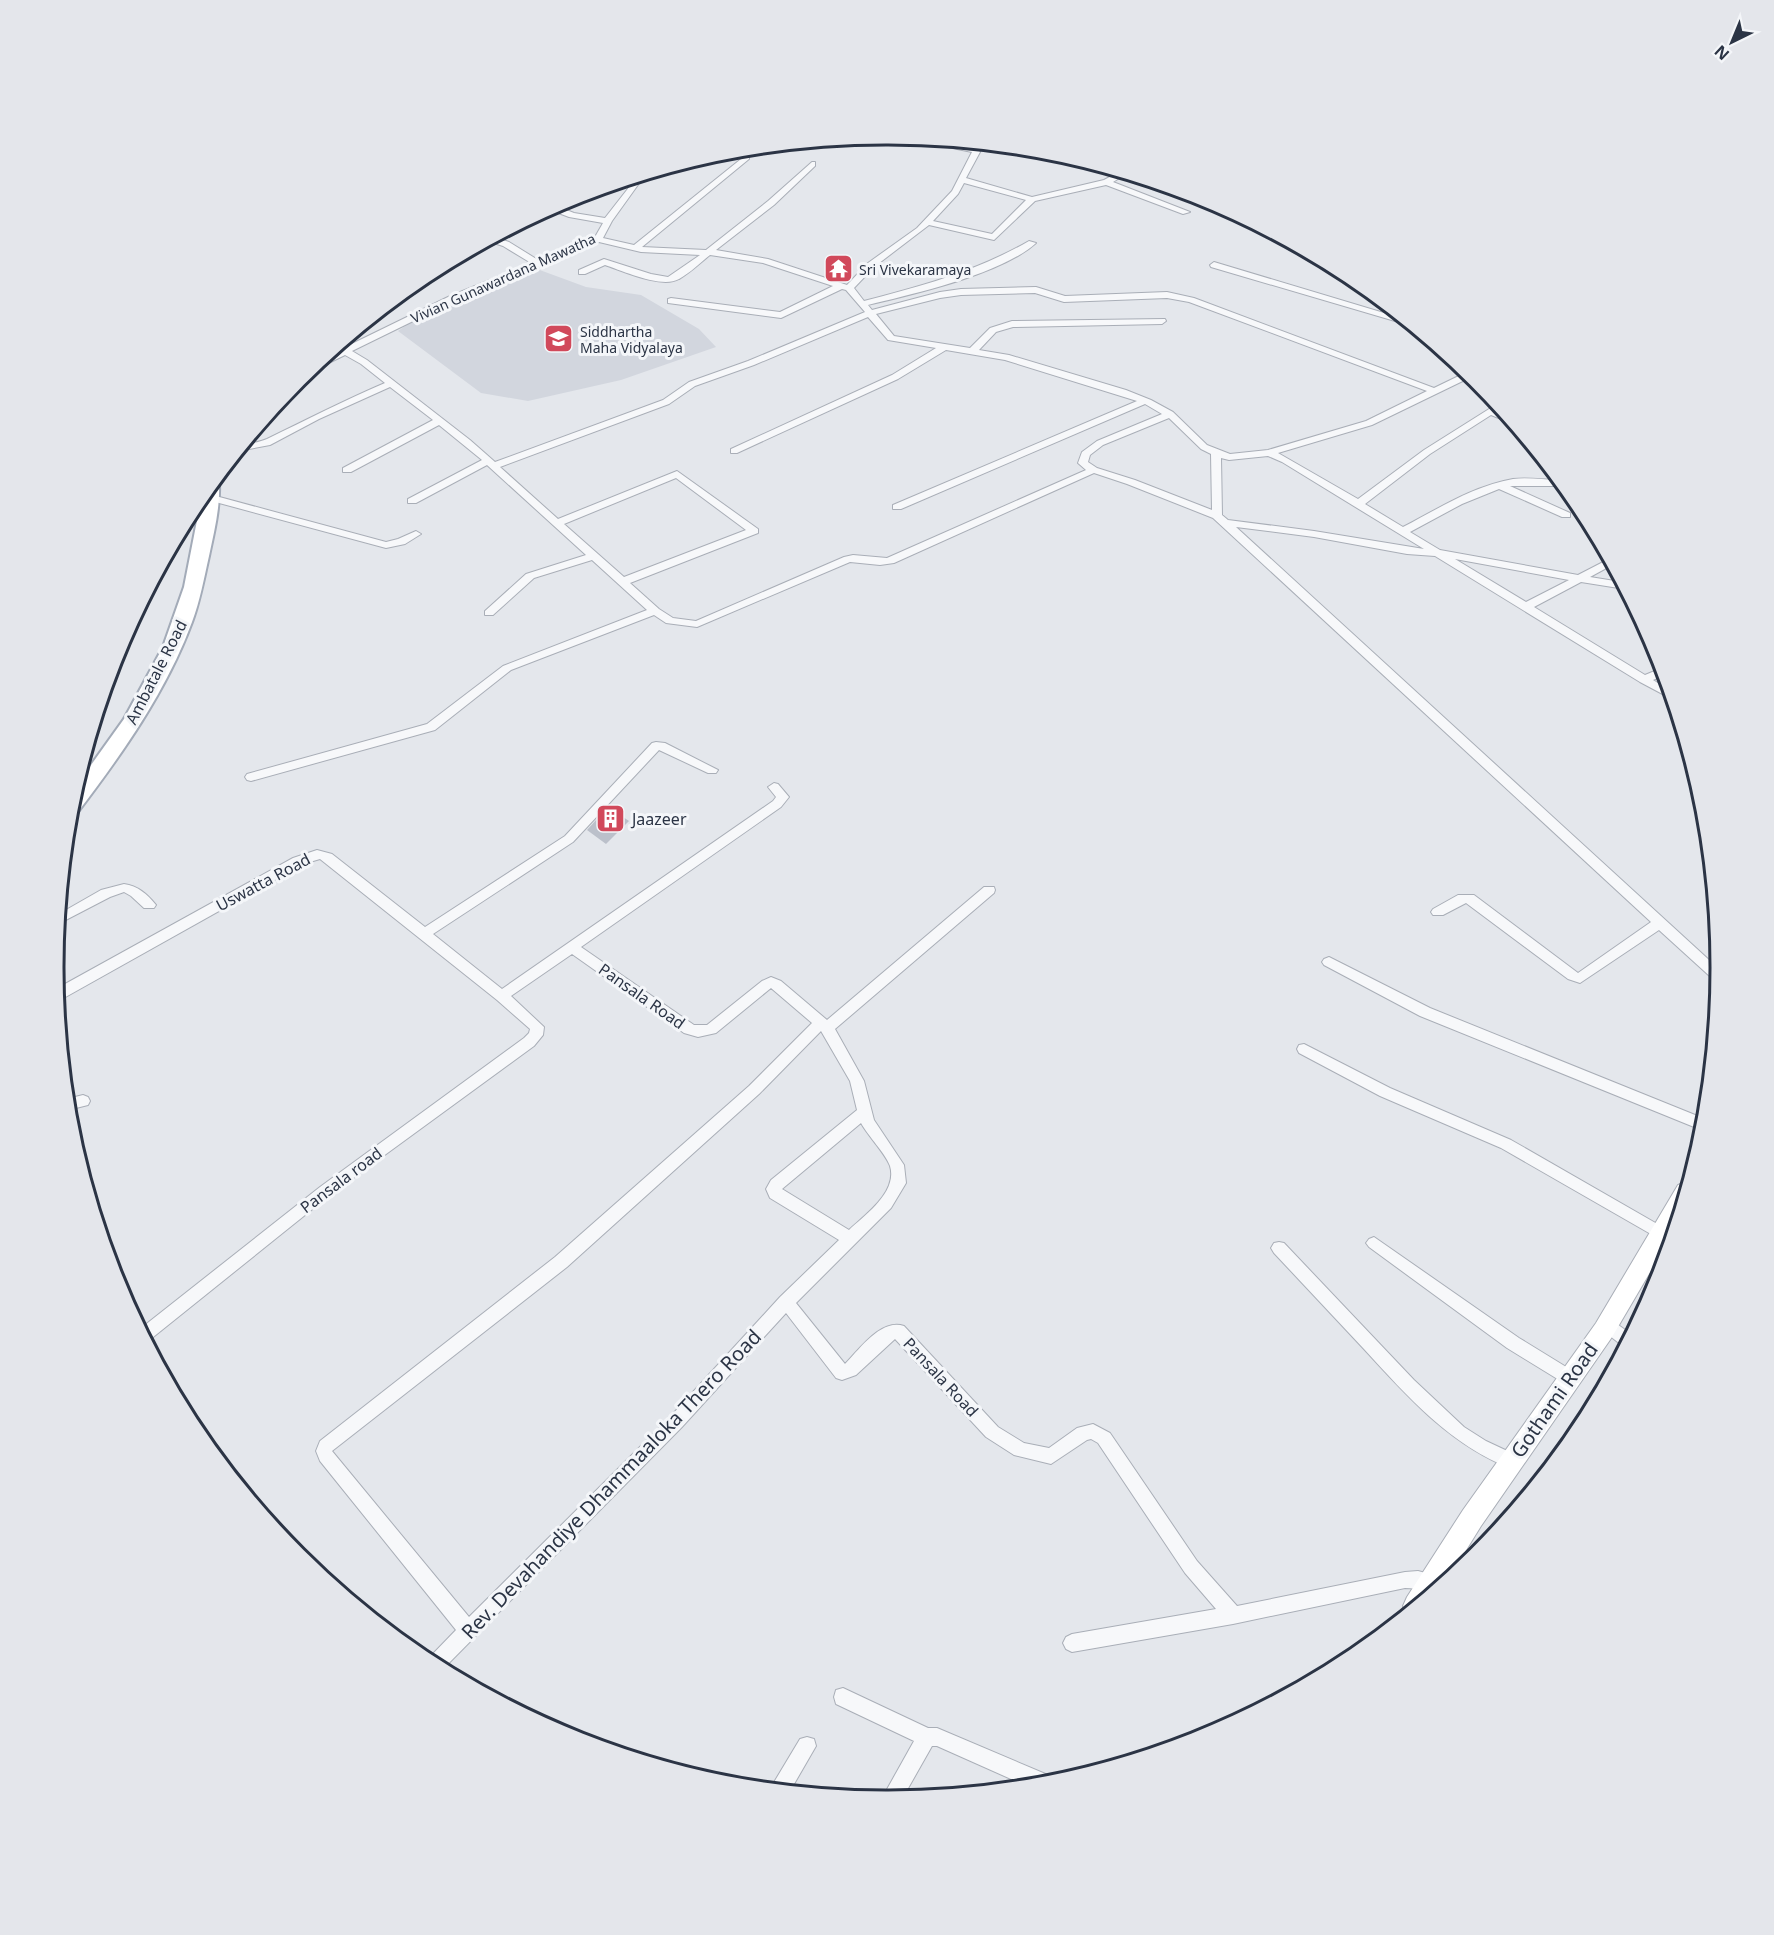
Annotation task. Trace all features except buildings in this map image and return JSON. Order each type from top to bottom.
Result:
[{"type":"main road","name":"Ambatale Road","points":[[84,789],[113,752],[168,655],[191,598],[209,503]]},
{"type":"street","points":[[671,301],[781,315],[845,287],[920,230],[955,192],[963,180],[975,150]]},
{"type":"street","points":[[635,248],[745,158]]},
{"type":"street","points":[[582,272],[604,262],[641,272],[651,278],[670,280],[771,203],[812,164]]},
{"type":"street","points":[[963,180],[1032,199],[1107,182],[1114,178]]},
{"type":"street","points":[[1107,182],[1186,212]]},
{"type":"street","name":"Vivian Gunawardana Mawatha","points":[[339,354],[430,309],[598,239],[608,221],[635,185]]},
{"type":"street","points":[[926,222],[994,237],[1032,199]]},
{"type":"street","points":[[564,211],[608,221]]},
{"type":"street","points":[[598,239],[635,248],[709,252],[765,261],[845,287],[891,338],[1006,357],[1145,401],[1170,414],[1204,447],[1229,457],[1269,453],[1369,423],[1461,379]]},
{"type":"street","points":[[500,242],[536,263]]},
{"type":"street","points":[[862,304],[983,268],[1011,256],[1032,243]]},
{"type":"street","points":[[1214,265],[1393,319]]},
{"type":"street","points":[[412,501],[491,463],[666,402],[692,384],[750,363],[870,313],[961,292],[1036,290],[1064,298],[1167,295],[1191,300],[1434,392]]},
{"type":"street","points":[[973,351],[993,330],[1012,324],[1162,321]]},
{"type":"street","points":[[734,451],[895,376],[946,346]]},
{"type":"street","points":[[346,351],[364,362],[491,463],[622,582],[670,621],[697,624],[848,560],[860,558],[881,563],[890,561],[1093,470]]},
{"type":"street","points":[[251,447],[267,443],[316,417],[389,384]]},
{"type":"street","points":[[897,507],[1145,401]]},
{"type":"street","points":[[1358,504],[1427,452],[1491,410]]},
{"type":"street","points":[[1170,414],[1100,444],[1084,454],[1083,463],[1093,470],[1131,482],[1221,519],[1407,551],[1438,552],[1614,584]]},
{"type":"street","points":[[347,470],[438,421]]},
{"type":"street","points":[[1215,453],[1221,519],[1710,970]]},
{"type":"street","points":[[1269,453],[1286,460],[1404,531],[1661,690]]},
{"type":"street","points":[[557,522],[677,474],[754,531],[622,582]]},
{"type":"street","points":[[1404,531],[1461,501],[1502,486],[1515,482],[1551,483]]},
{"type":"street","points":[[1502,486],[1566,516]]},
{"type":"street","points":[[216,493],[386,545],[401,542],[416,534]]},
{"type":"street","points":[[489,613],[530,576],[594,556]]},
{"type":"street","points":[[1526,607],[1604,565]]},
{"type":"street","points":[[251,777],[432,727],[507,668],[655,611]]},
{"type":"street","points":[[1644,680],[1655,674]]},
{"type":"street","points":[[424,934],[569,839],[656,747],[661,746],[712,770]]},
{"type":"street","points":[[502,996],[777,804],[783,797],[774,787]]},
{"type":"street","name":"Uswatta Road","points":[[65,991],[313,855],[328,857],[502,996],[537,1027]]},
{"type":"street","points":[[66,916],[109,892],[123,887],[133,890],[149,905]]},
{"type":"street","points":[[469,1631],[326,1456],[324,1451],[326,1446],[561,1262],[824,1026],[989,890]]},
{"type":"street","points":[[1438,912],[1463,898],[1469,898],[1573,976],[1580,978],[1659,923]]},
{"type":"street","name":"Pansala Road","points":[[573,948],[689,1029],[698,1032],[711,1029],[771,982],[824,1026],[857,1081],[867,1121],[897,1165],[898,1183],[886,1204],[786,1302],[842,1373],[850,1370],[888,1333],[898,1331],[992,1432],[1020,1450],[1051,1456],[1083,1433],[1093,1431],[1104,1438],[1191,1567],[1233,1616]]},
{"type":"street","points":[[1329,962],[1425,1012],[1695,1121]]},
{"type":"street","name":"Pansala road","points":[[149,1332],[325,1191],[529,1042],[536,1035],[537,1027]]},
{"type":"street","points":[[1304,1049],[1385,1092],[1506,1144],[1661,1233]]},
{"type":"street","points":[[76,1103],[82,1101]]},
{"type":"street","points":[[851,1239],[775,1194],[774,1189],[776,1184],[865,1112]]},
{"type":"street","name":"Gothami Road","points":[[1428,1587],[1607,1324],[1670,1218]]},
{"type":"street","points":[[1374,1243],[1513,1343],[1570,1378]]},
{"type":"street","points":[[1279,1248],[1408,1385],[1458,1432],[1480,1446],[1512,1461]]},
{"type":"street","name":"Rev. Devahandiye Dhammaaloka Thero Road","points":[[441,1658],[676,1422],[786,1302]]},
{"type":"street","points":[[1607,1324],[1622,1336]]},
{"type":"street","points":[[1072,1643],[1233,1616],[1405,1580],[1418,1579],[1431,1582]]},
{"type":"street","points":[[843,1697],[927,1737],[938,1737],[1030,1777]]},
{"type":"street","points":[[897,1790],[927,1737]]},
{"type":"street","points":[[784,1783],[807,1746]]},
{"type":"shaded area","name":"Siddhartha Maha Vidyalaya","points":[[537,269],[586,287],[641,295],[699,329],[716,347],[621,380],[528,401],[481,393],[398,331],[408,324]]},
{"type":"place","name":"Sri Vivekaramaya","points":[[838,269]]},
{"type":"place","name":"Siddhartha Maha Vidyalaya","points":[[559,339]]},
{"type":"place","name":"Jaazeer","points":[[611,819]]}]
